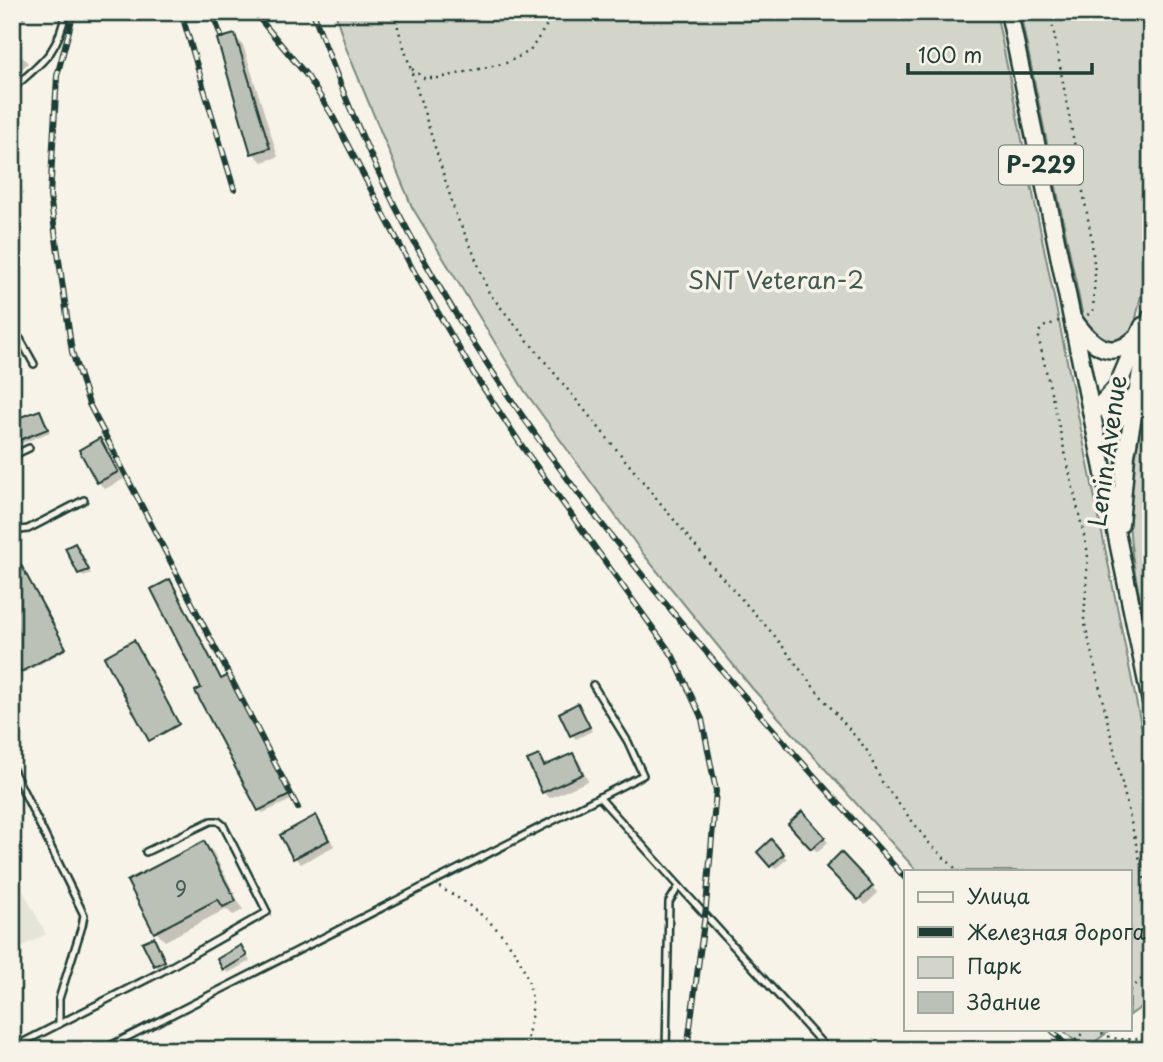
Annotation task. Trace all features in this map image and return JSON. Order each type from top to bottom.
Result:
[{"type":"main road","name":"Р-229","points":[[1009,12],[1151,702]]},
{"type":"main road","name":"Lenin Avenue","points":[[1093,413],[1117,387],[1151,308]]},
{"type":"main road","name":"Lenin Avenue","points":[[1119,551],[1126,456],[1151,317]]},
{"type":"main road","points":[[1072,318],[1092,343],[1101,348],[1119,349],[1140,334]]},
{"type":"main road","points":[[1106,401],[1110,416],[1116,419],[1128,409],[1139,386]]},
{"type":"lane","points":[[12,89],[53,51],[58,43],[66,12]]},
{"type":"lane","points":[[12,331],[34,363]]},
{"type":"lane","points":[[12,456],[29,448]]},
{"type":"lane","points":[[12,531],[28,529],[84,500]]},
{"type":"lane","points":[[102,1050],[643,775],[628,742],[593,685]]},
{"type":"lane","points":[[12,768],[84,915],[59,999],[59,1024]]},
{"type":"lane","points":[[599,797],[828,1050]]},
{"type":"lane","points":[[12,1048],[162,972],[267,912],[223,825],[218,821],[211,821],[146,852]]},
{"type":"lane","points":[[666,1050],[669,902],[679,886]]},
{"type":"path","points":[[397,12],[398,28],[456,215],[489,293],[710,564],[774,635],[866,749],[882,782],[929,843],[957,870]]},
{"type":"path","points":[[412,69],[424,78],[439,78],[506,63],[530,51],[555,12]]},
{"type":"path","points":[[1050,12],[1091,235],[1095,272],[1093,311],[1090,315],[1042,327],[1039,340],[1088,552],[1084,620],[1151,908]]},
{"type":"path","points":[[1151,467],[1147,495],[1151,548]]},
{"type":"path","points":[[430,883],[494,924],[515,953],[524,970],[531,1001],[526,1050]]},
{"type":"path","points":[[1132,988],[1149,972],[1151,965]]},
{"type":"path","points":[[1065,1050],[1086,1030]]},
{"type":"path","points":[[1097,1030],[1104,1037],[1144,1039]]},
{"type":"shaded area","points":[[12,870],[46,934],[12,952]]},
{"type":"green space","name":"SNT Veteran-2","points":[[335,12],[996,12],[1151,774],[1151,1000],[1132,1014],[1132,870],[916,870],[752,688],[644,555],[524,390],[412,207],[346,48]]},
{"type":"green space","points":[[1020,12],[1151,12],[1151,248],[1134,328],[1128,336],[1115,342],[1102,339],[1084,322]]},
{"type":"green space","points":[[1151,366],[1151,651],[1134,567],[1129,516],[1133,459]]},
{"type":"green space","points":[[1063,1030],[1111,1030],[1084,1050]]},
{"type":"building","points":[[235,34],[270,148],[251,154],[217,39]]},
{"type":"building","points":[[40,410],[48,429],[12,443],[12,420]]},
{"type":"building","points":[[100,438],[118,472],[97,483],[79,450]]},
{"type":"building","points":[[75,543],[89,570],[78,574],[65,548]]},
{"type":"building","points":[[21,565],[66,648],[21,672],[12,656],[12,569]]},
{"type":"building","points":[[170,579],[221,679],[229,675],[290,795],[258,811],[195,691],[201,688],[151,589]]},
{"type":"building","points":[[134,640],[179,724],[149,741],[104,657]]},
{"type":"building","points":[[578,703],[590,727],[570,736],[559,713]]},
{"type":"building","points":[[573,753],[583,774],[542,793],[527,760],[539,755],[544,766]]},
{"type":"building","points":[[802,811],[825,837],[811,849],[788,824]]},
{"type":"building","points":[[316,815],[329,840],[293,859],[280,835]]},
{"type":"building","points":[[771,839],[784,854],[770,867],[757,852]]},
{"type":"building","points":[[204,841],[236,901],[223,907],[218,899],[154,933],[127,881]]},
{"type":"building","points":[[841,852],[873,886],[858,900],[826,867]]},
{"type":"building","points":[[154,937],[165,961],[154,966],[142,942]]},
{"type":"building","points":[[241,945],[247,956],[223,970],[217,959]]},
{"type":"railway","points":[[74,12],[57,76],[50,196],[72,352],[89,404],[298,808]]},
{"type":"railway","points":[[181,12],[234,189]]},
{"type":"railway","points":[[212,12],[221,36]]},
{"type":"railway","points":[[254,12],[308,77],[332,115],[412,268],[474,374],[524,449],[673,656],[702,719],[716,791],[706,907],[687,1050]]},
{"type":"railway","points":[[313,12],[352,112],[396,208],[447,300],[504,389],[565,476],[697,641],[904,877]]},
{"type":"railway","points":[[1052,1030],[1070,1050]]}]
